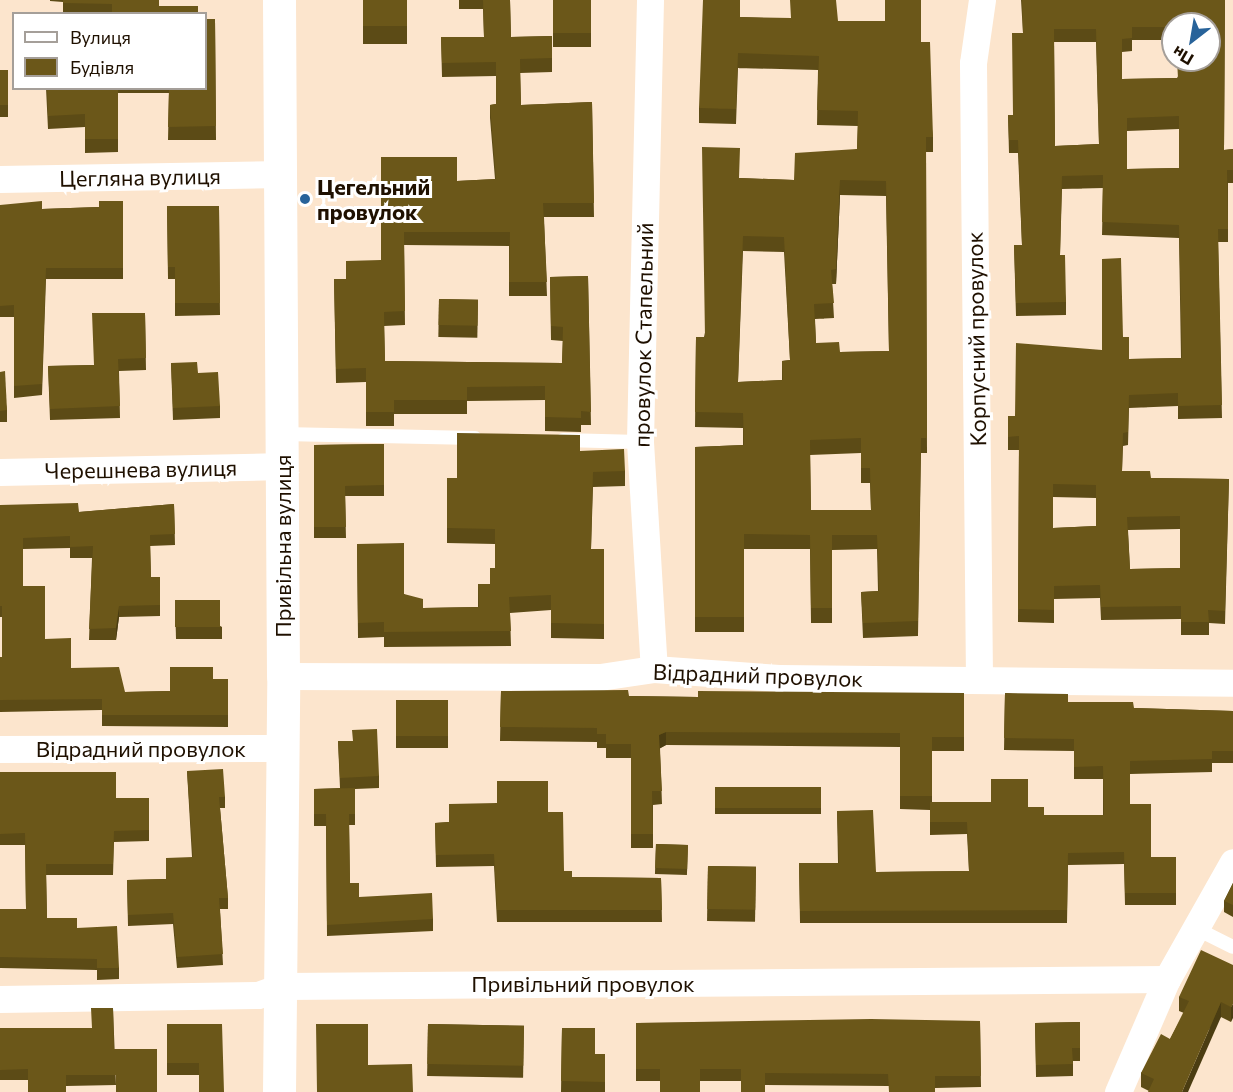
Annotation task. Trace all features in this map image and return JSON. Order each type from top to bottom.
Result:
[{"type":"street","name":"Привільна вулиця","points":[[279,0],[283,466],[282,986],[279,1092]]},
{"type":"street","name":"провулок Стапельний","points":[[650,0],[640,442],[654,669]]},
{"type":"street","name":"Корпусний провулок","points":[[979,680],[973,63],[982,0]]},
{"type":"street","name":"Цегляна вулиця","points":[[0,179],[280,174]]},
{"type":"street","name":"Черешнева вулиця","points":[[0,472],[283,466]]},
{"type":"street","name":"Відрадний провулок","points":[[283,676],[600,677],[654,669],[779,678],[1233,683]]},
{"type":"street","name":"Відрадний провулок","points":[[0,749],[282,748]]},
{"type":"street","points":[[1119,1092],[1167,979],[1233,862]]},
{"type":"street","name":"Привільний провулок","points":[[0,999],[258,995],[282,986],[1167,979]]},
{"type":"lane","points":[[282,434],[497,439]]},
{"type":"lane","points":[[544,440],[640,442]]},
{"type":"lane","points":[[1196,928],[1233,947]]},
{"type":"building","points":[[63,0],[159,0],[159,6],[198,6],[198,12],[112,12],[112,4],[63,3]]},
{"type":"building","points":[[363,0],[407,0],[407,26],[363,26]]},
{"type":"building","points":[[483,0],[510,0],[511,37],[552,36],[552,58],[520,59],[521,105],[592,102],[594,203],[543,203],[547,282],[509,282],[510,232],[404,232],[405,311],[384,312],[385,361],[562,363],[563,327],[551,326],[550,277],[588,276],[591,412],[581,411],[581,418],[545,417],[545,386],[467,387],[467,400],[394,400],[394,412],[366,412],[366,368],[336,369],[334,279],[346,279],[346,261],[381,260],[381,157],[457,157],[457,181],[496,179],[490,105],[496,104],[496,62],[442,63],[441,37],[484,37]]},
{"type":"building","points":[[553,0],[591,0],[591,33],[553,33]]},
{"type":"building","points":[[703,0],[740,0],[740,17],[791,18],[790,0],[836,0],[838,21],[885,21],[885,0],[921,0],[921,42],[930,42],[933,137],[926,137],[927,438],[921,438],[918,621],[863,623],[861,592],[879,591],[877,535],[832,535],[832,608],[811,608],[810,535],[744,534],[744,617],[695,617],[695,447],[744,445],[743,413],[695,412],[696,337],[705,337],[702,147],[740,148],[739,178],[794,180],[795,153],[857,149],[858,111],[817,110],[819,56],[738,53],[736,109],[699,108]],"holes":[[[840,180],[886,181],[889,351],[840,352],[839,342],[816,343],[814,304],[834,303],[831,270],[836,269]],[[743,236],[784,237],[790,360],[782,361],[783,380],[738,382]],[[861,438],[861,468],[870,468],[871,510],[811,510],[810,440]]]},
{"type":"building","points":[[1022,0],[1225,0],[1224,150],[1233,149],[1233,170],[1227,170],[1228,229],[1218,229],[1222,405],[1178,406],[1178,393],[1129,395],[1128,432],[1123,433],[1122,471],[1150,471],[1151,478],[1229,479],[1225,611],[1208,610],[1209,622],[1181,622],[1181,606],[1101,607],[1100,585],[1054,586],[1054,610],[1018,609],[1019,436],[1008,437],[1008,416],[1015,416],[1016,343],[1102,350],[1102,259],[1121,258],[1123,337],[1129,337],[1129,359],[1182,358],[1179,225],[1102,222],[1103,175],[1062,176],[1060,255],[1065,255],[1066,302],[1016,303],[1014,245],[1022,245],[1018,140],[1009,140],[1008,115],[1013,115],[1012,33],[1023,33]],"holes":[[[1054,29],[1096,29],[1099,144],[1055,146]],[[1179,116],[1179,168],[1127,169],[1127,118]],[[1053,484],[1096,485],[1096,526],[1053,528]],[[1180,516],[1180,568],[1130,569],[1127,517]]]},
{"type":"building","points":[[207,19],[215,19],[216,126],[168,127],[169,90],[207,90]]},
{"type":"building","points":[[0,70],[8,70],[8,105],[0,105]]},
{"type":"building","points":[[47,90],[118,90],[118,139],[85,139],[85,114],[48,116]]},
{"type":"building","points":[[42,201],[42,209],[99,207],[99,201],[123,201],[123,268],[46,268],[42,384],[14,386],[14,305],[0,306],[0,205]]},
{"type":"building","points":[[167,206],[219,206],[220,303],[175,303],[175,267],[168,267]]},
{"type":"building","points":[[439,299],[478,300],[478,326],[439,325]]},
{"type":"building","points":[[92,313],[145,313],[146,358],[118,359],[120,406],[50,409],[48,366],[94,365]]},
{"type":"building","points":[[197,362],[198,373],[218,372],[220,406],[173,408],[171,363]]},
{"type":"building","points":[[5,371],[7,410],[0,411],[0,372]]},
{"type":"building","points":[[457,433],[580,435],[580,451],[624,449],[625,471],[593,472],[591,549],[604,549],[604,624],[551,623],[551,595],[509,597],[511,631],[384,632],[384,622],[358,623],[357,544],[404,543],[404,594],[423,599],[423,608],[479,607],[478,584],[490,584],[490,568],[495,568],[495,529],[447,528],[447,478],[457,478]]},
{"type":"building","points":[[384,444],[384,485],[345,486],[346,527],[314,527],[314,445]]},
{"type":"building","points":[[78,503],[79,512],[174,504],[175,534],[150,535],[151,577],[160,577],[160,605],[119,606],[116,628],[89,629],[93,546],[70,547],[70,536],[23,538],[23,586],[45,586],[45,639],[71,638],[71,668],[119,667],[125,692],[170,691],[170,667],[213,667],[213,679],[228,679],[228,715],[102,715],[102,699],[0,700],[2,606],[0,606],[0,505]]},
{"type":"building","points":[[175,600],[220,600],[220,627],[175,627]]},
{"type":"building","points":[[628,690],[629,696],[698,697],[698,691],[964,693],[964,737],[932,737],[932,796],[900,796],[900,733],[666,732],[659,735],[662,791],[652,791],[653,834],[631,834],[631,744],[606,744],[606,734],[597,734],[597,728],[500,727],[501,691]]},
{"type":"building","points":[[1005,693],[1068,694],[1068,702],[1133,702],[1134,708],[1233,711],[1233,751],[1212,751],[1212,759],[1130,761],[1130,804],[1151,804],[1151,857],[1176,857],[1176,893],[1125,893],[1124,852],[1068,853],[1067,910],[800,911],[799,863],[839,863],[837,811],[873,810],[876,872],[969,871],[967,822],[930,822],[930,802],[991,802],[991,779],[1028,779],[1028,807],[1044,807],[1044,815],[1104,815],[1103,766],[1074,767],[1074,739],[1004,738]]},
{"type":"building","points":[[396,700],[448,700],[448,736],[396,736]]},
{"type":"building","points":[[377,729],[379,776],[340,778],[338,741],[353,741],[352,730]]},
{"type":"building","points":[[223,769],[225,797],[219,797],[228,898],[219,898],[223,954],[177,957],[173,913],[128,915],[127,880],[166,879],[166,858],[193,857],[187,771]]},
{"type":"building","points":[[0,772],[116,772],[116,798],[149,798],[149,830],[114,831],[113,864],[46,864],[47,918],[77,918],[77,928],[117,926],[119,968],[97,968],[97,959],[0,957],[0,909],[26,909],[25,833],[0,834]]},
{"type":"building","points":[[497,781],[548,781],[548,812],[563,812],[564,871],[572,871],[572,877],[661,878],[662,910],[497,910],[494,854],[436,855],[435,823],[449,822],[449,804],[497,803]]},
{"type":"building","points":[[715,787],[821,787],[821,808],[715,808]]},
{"type":"building","points":[[355,788],[355,814],[349,814],[350,883],[359,883],[359,897],[432,893],[433,919],[327,925],[326,814],[314,814],[314,789]]},
{"type":"building","points":[[656,844],[688,845],[687,869],[655,868]]},
{"type":"building","points":[[708,866],[756,867],[755,910],[707,909]]},
{"type":"building","points":[[1233,883],[1233,905],[1224,901]]},
{"type":"building","points":[[1201,950],[1233,965],[1233,1004],[1231,1007],[1221,1002],[1182,1092],[1148,1092],[1154,1079],[1141,1073],[1161,1034],[1170,1039],[1189,1001],[1179,997]]},
{"type":"building","points":[[91,1008],[113,1008],[114,1049],[157,1049],[157,1092],[116,1092],[116,1075],[66,1075],[66,1092],[28,1092],[28,1069],[0,1070],[0,1028],[92,1028]]},
{"type":"building","points":[[871,1019],[980,1021],[981,1076],[935,1076],[935,1092],[889,1092],[888,1074],[765,1073],[765,1092],[741,1092],[741,1069],[700,1069],[700,1092],[660,1092],[660,1069],[636,1069],[636,1023]]},
{"type":"building","points":[[1080,1022],[1080,1048],[1072,1048],[1073,1064],[1036,1065],[1035,1023]]},
{"type":"building","points":[[167,1024],[222,1024],[224,1092],[199,1092],[199,1063],[167,1063]]},
{"type":"building","points":[[316,1024],[368,1024],[368,1065],[412,1064],[413,1092],[317,1092]]},
{"type":"building","points":[[428,1024],[524,1026],[523,1066],[427,1064]]},
{"type":"building","points":[[562,1028],[595,1028],[595,1054],[605,1054],[605,1082],[561,1081]]},
{"type":"place","name":"Цегельний провулок","points":[[305,199]]}]
